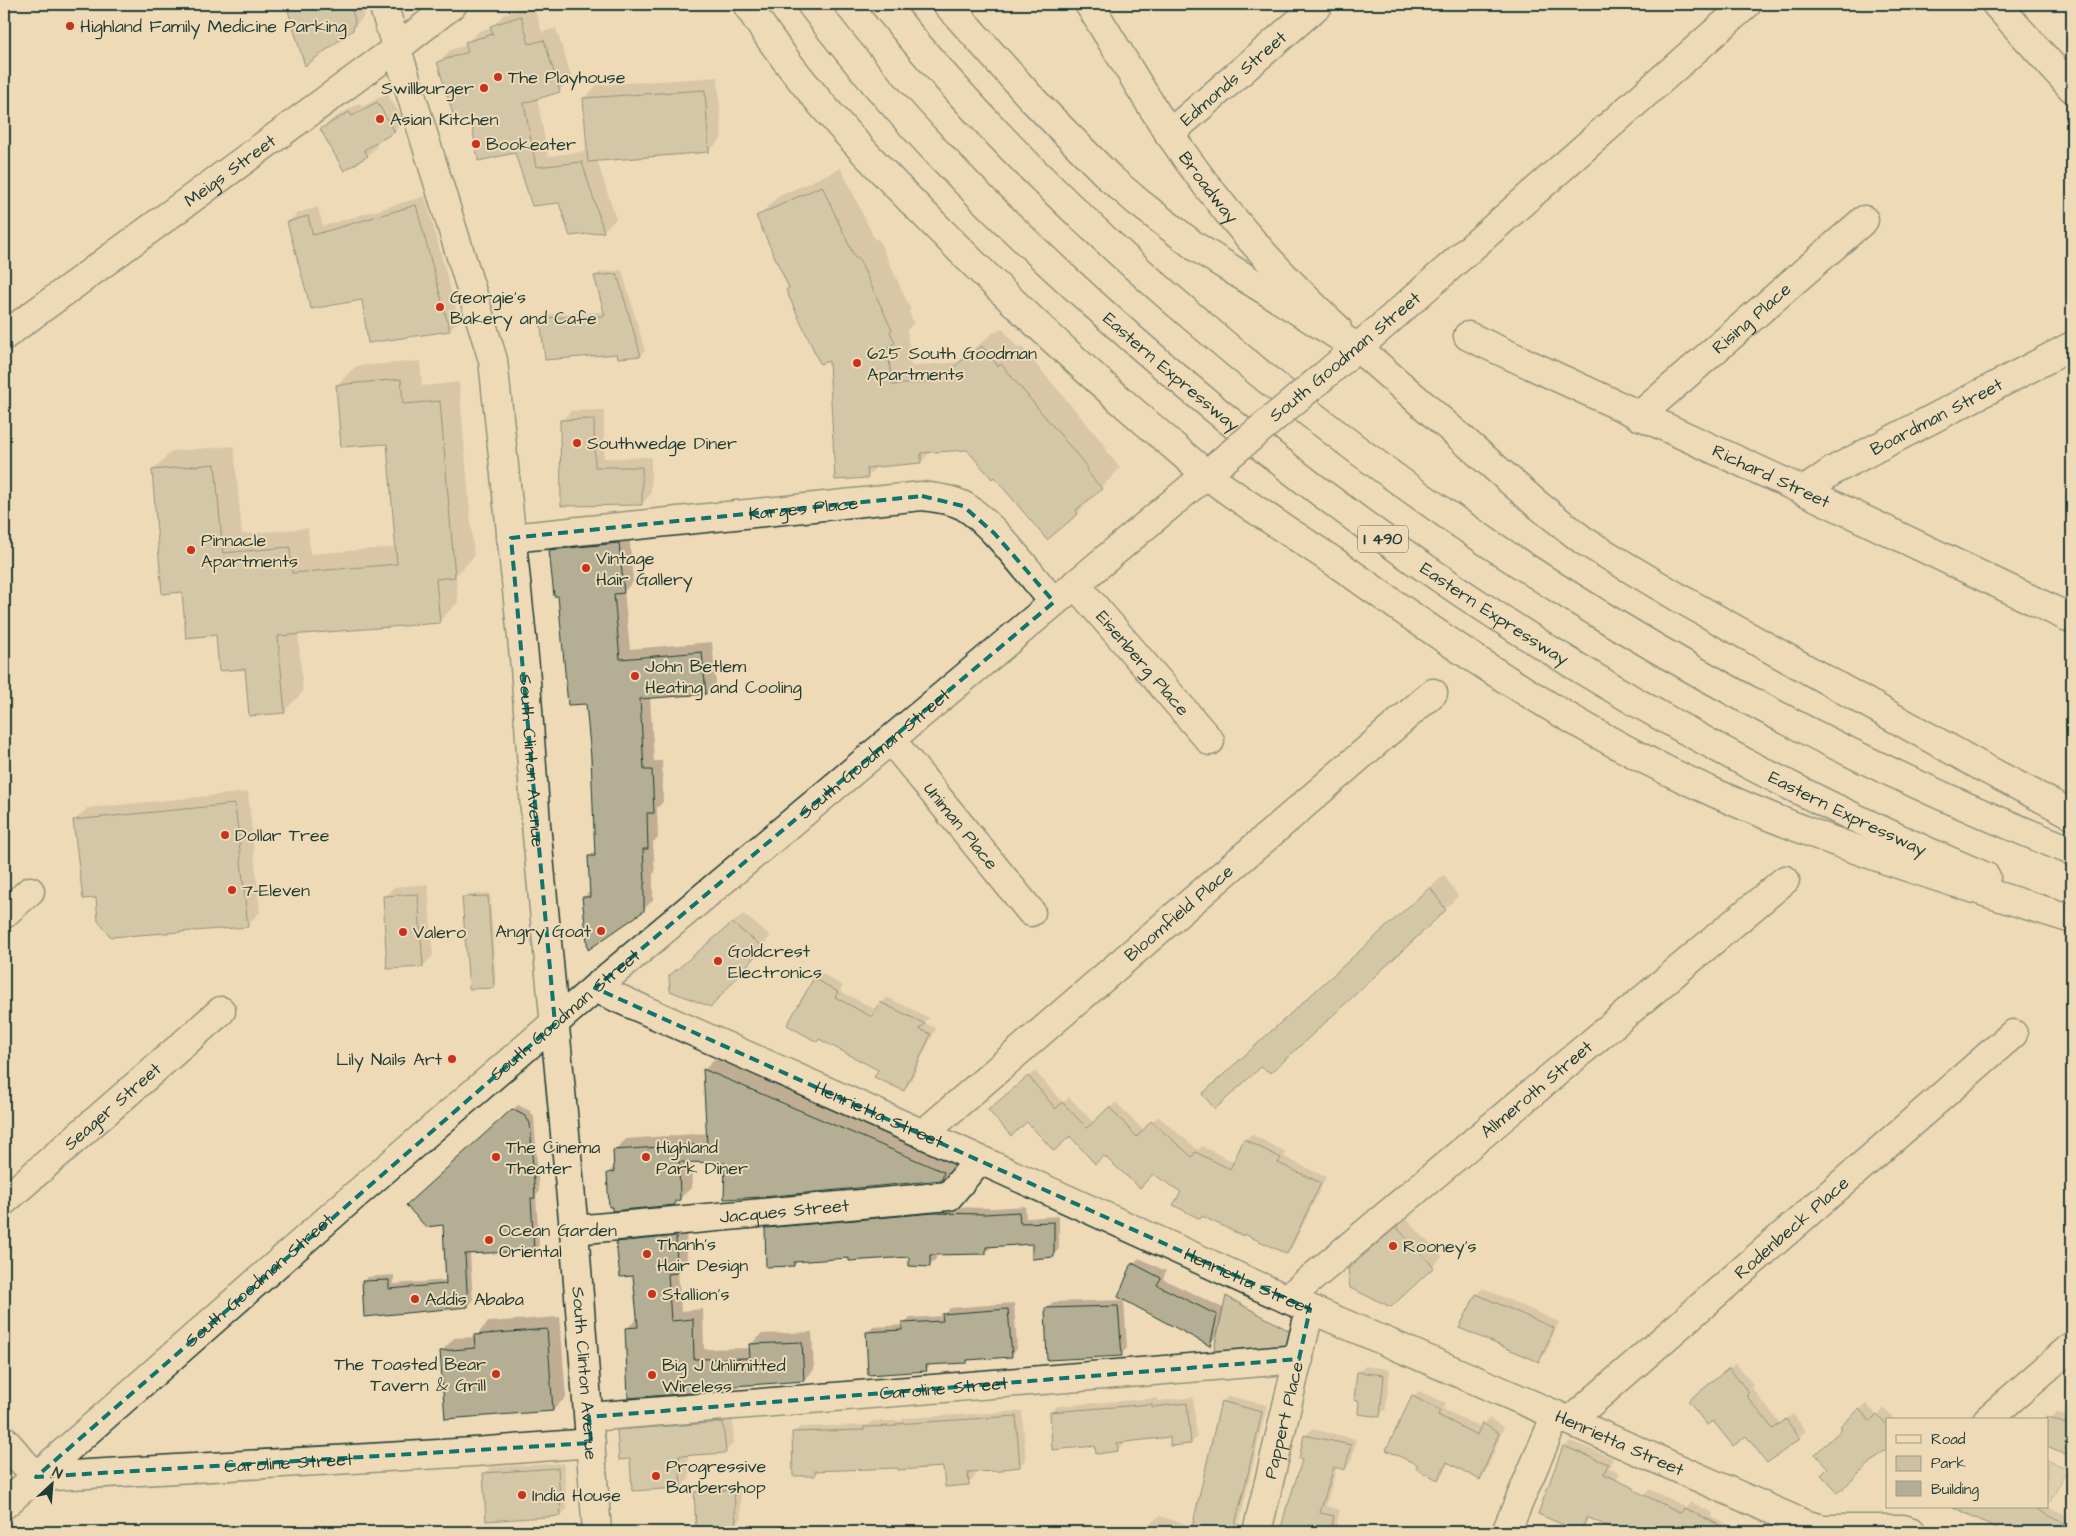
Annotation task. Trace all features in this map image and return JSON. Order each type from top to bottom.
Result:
[{"type":"main road","name":"South Clinton Avenue","points":[[383,4],[493,360],[525,667],[536,824],[574,1230],[597,1532]]},
{"type":"main road","name":"Meigs Street","points":[[4,336],[397,48],[453,4]]},
{"type":"main road","points":[[747,4],[771,42],[796,74],[881,169],[1054,342],[1214,468],[1477,661],[1550,706],[1639,756],[1716,794],[1816,835],[1917,870],[2072,919]]},
{"type":"main road","name":"Eastern Expressway","points":[[811,4],[897,108],[957,173],[1051,266],[1217,412],[1357,520],[1465,596],[1531,638],[1606,684],[1699,736],[1878,828],[1966,868],[2072,912]]},
{"type":"main road","points":[[884,4],[986,121],[1101,236],[1266,380],[1405,486],[1551,585],[1633,635],[1740,696],[1896,775],[2072,851]]},
{"type":"main road","points":[[947,4],[1034,101],[1106,173],[1145,208],[1202,251],[1358,348],[1568,529],[1605,554],[1681,599],[1952,750],[2072,814]]},
{"type":"main road","name":"Broadway","points":[[1089,4],[1169,134],[1224,207],[1314,306],[1358,348]]},
{"type":"main road","name":"Edmonds Street","points":[[1169,134],[1319,4]]},
{"type":"main road","name":"South Goodman Street","points":[[4,1505],[353,1197],[595,988],[1358,348],[1747,4]]},
{"type":"main road","points":[[1996,4],[2072,88]]},
{"type":"main road","name":"Rising Place","points":[[1639,416],[1864,220]]},
{"type":"main road","name":"Richard Street","points":[[1468,336],[1804,491],[2072,619]]},
{"type":"main road","name":"Boardman Street","points":[[1804,491],[1834,470],[2072,346]]},
{"type":"main road","name":"Karges Place","points":[[511,538],[922,496],[944,499],[963,506],[978,517],[1054,602]]},
{"type":"main road","name":"Eisenberg Place","points":[[1076,584],[1210,741]]},
{"type":"main road","name":"Bloomfield Place","points":[[923,1134],[1433,693]]},
{"type":"main road","name":"Uniman Place","points":[[891,740],[1030,912]]},
{"type":"main road","name":"Allmeroth Street","points":[[1299,1304],[1785,880]]},
{"type":"main road","points":[[4,914],[30,890]]},
{"type":"main road","name":"Henrietta Street","points":[[595,988],[1299,1304],[1804,1524],[1823,1529],[1882,1518],[1912,1532]]},
{"type":"main road","name":"Seager Street","points":[[4,1201],[221,1011]]},
{"type":"main road","name":"Rodenbeck Place","points":[[1563,1418],[2013,1034]]},
{"type":"main road","name":"Jacques Street","points":[[574,1230],[949,1196],[979,1160]]},
{"type":"main road","name":"Pappert Place","points":[[1257,1532],[1299,1359],[1299,1304]]},
{"type":"main road","points":[[1989,1418],[2072,1346]]},
{"type":"main road","name":"Caroline Street","points":[[36,1477],[474,1452],[590,1430],[1299,1359]]},
{"type":"main road","points":[[1506,1532],[1563,1418]]},
{"type":"main road","points":[[4,1440],[36,1477]]},
{"type":"highlighted area","points":[[922,496],[963,506],[994,533],[1054,602],[595,988],[1310,1309],[1299,1359],[589,1417],[591,1443],[36,1477],[555,1024],[511,538]]},
{"type":"green space","points":[[1226,1296],[1295,1334],[1289,1351],[1213,1353]]},
{"type":"green space","points":[[2048,1460],[2068,1469],[2048,1505]]},
{"type":"building","points":[[286,4],[350,4],[355,21],[353,30],[305,66]]},
{"type":"building","points":[[521,16],[529,44],[544,40],[560,92],[524,103],[536,167],[582,162],[604,232],[570,236],[559,203],[532,206],[515,153],[478,161],[471,119],[456,124],[437,62],[468,52],[465,42],[493,34],[490,26]]},
{"type":"building","points":[[705,90],[709,152],[588,162],[583,98]]},
{"type":"building","points":[[377,102],[395,132],[364,150],[368,156],[344,171],[320,129],[349,112],[352,116]]},
{"type":"building","name":"625 South Goodman Apartments","points":[[822,186],[855,258],[858,257],[892,330],[890,332],[895,343],[888,347],[892,385],[938,381],[974,350],[976,351],[982,346],[998,366],[1001,364],[1088,468],[1086,470],[1102,489],[1076,510],[1078,514],[1047,540],[994,477],[992,479],[967,450],[921,453],[921,463],[867,468],[868,478],[835,480],[829,361],[820,364],[786,290],[789,288],[756,216]]},
{"type":"building","points":[[416,205],[450,331],[368,343],[362,300],[311,309],[287,222],[308,216],[313,235]]},
{"type":"building","points":[[617,274],[641,356],[618,358],[617,354],[545,360],[540,318],[605,316],[594,276]]},
{"type":"building","name":"Pinnacle Apartments","points":[[401,379],[403,404],[440,401],[455,577],[436,579],[440,623],[278,636],[285,713],[249,716],[245,669],[219,671],[216,635],[186,638],[182,592],[162,594],[152,470],[215,464],[223,553],[290,547],[292,573],[397,564],[387,444],[341,447],[336,385]]},
{"type":"building","name":"Southwedge Diner","points":[[594,419],[595,467],[642,467],[642,505],[561,506],[560,420]]},
{"type":"building","points":[[619,543],[624,593],[614,594],[620,659],[702,652],[706,694],[640,699],[644,770],[652,770],[654,813],[647,813],[648,849],[643,849],[644,911],[588,950],[582,897],[590,897],[588,856],[595,856],[591,757],[586,704],[568,705],[558,596],[554,596],[549,550]]},
{"type":"building","points":[[235,804],[248,927],[111,937],[98,921],[96,898],[83,899],[73,820]]},
{"type":"building","points":[[1430,887],[1446,910],[1271,1073],[1261,1067],[1215,1109],[1202,1094]]},
{"type":"building","name":"Valero","points":[[418,894],[423,967],[387,969],[383,896]]},
{"type":"building","points":[[488,896],[494,988],[469,989],[462,897]]},
{"type":"building","name":"Goldcrest Electronics","points":[[732,923],[763,947],[711,1007],[670,991],[669,976]]},
{"type":"building","points":[[814,978],[838,992],[835,997],[872,1017],[880,1002],[925,1024],[919,1029],[931,1034],[904,1091],[874,1077],[878,1070],[819,1039],[817,1042],[787,1025]]},
{"type":"building","points":[[703,1069],[944,1172],[942,1180],[724,1199],[725,1163],[679,1162],[680,1200],[675,1201],[675,1205],[612,1211],[612,1207],[609,1207],[607,1173],[614,1172],[613,1150],[707,1144]]},
{"type":"building","points":[[1028,1076],[1056,1109],[1062,1102],[1087,1128],[1109,1107],[1137,1137],[1151,1121],[1192,1157],[1195,1152],[1230,1169],[1244,1139],[1281,1158],[1278,1163],[1321,1183],[1287,1254],[1244,1234],[1243,1236],[1202,1216],[1200,1219],[1173,1205],[1181,1192],[1153,1174],[1140,1188],[1104,1156],[1095,1164],[1070,1136],[1054,1151],[1027,1122],[1011,1136],[988,1110]]},
{"type":"building","points":[[512,1109],[525,1116],[530,1123],[535,1198],[531,1198],[534,1251],[465,1254],[468,1307],[364,1317],[362,1281],[389,1280],[389,1289],[446,1284],[443,1225],[426,1227],[406,1205]]},
{"type":"building","points":[[1019,1212],[1020,1223],[1054,1222],[1054,1257],[1032,1259],[1032,1244],[986,1247],[986,1254],[930,1255],[930,1267],[909,1266],[909,1257],[849,1261],[849,1258],[794,1262],[794,1266],[766,1267],[765,1228],[933,1213],[985,1214]]},
{"type":"building","name":"Rooney's","points":[[1396,1227],[1434,1267],[1391,1307],[1350,1288],[1348,1269]]},
{"type":"building","points":[[676,1236],[677,1273],[668,1274],[671,1321],[693,1319],[694,1359],[750,1358],[749,1344],[802,1342],[804,1381],[721,1387],[721,1391],[628,1398],[625,1328],[638,1327],[633,1276],[620,1277],[616,1242]]},
{"type":"building","points":[[1132,1263],[1161,1278],[1157,1285],[1217,1315],[1210,1346],[1118,1297]]},
{"type":"building","points":[[1476,1294],[1554,1328],[1539,1362],[1459,1328]]},
{"type":"building","points":[[1118,1306],[1122,1356],[1047,1360],[1045,1308]]},
{"type":"building","points":[[1008,1309],[1012,1357],[967,1360],[967,1363],[926,1365],[927,1371],[868,1375],[866,1332],[902,1330],[902,1323],[943,1321],[942,1314]]},
{"type":"building","name":"The Toasted Bear Tavern & Grill","points":[[547,1329],[553,1411],[445,1419],[440,1351],[475,1348],[474,1335]]},
{"type":"building","points":[[1729,1368],[1749,1393],[1746,1395],[1773,1429],[1786,1419],[1800,1439],[1767,1463],[1746,1436],[1733,1446],[1713,1421],[1707,1425],[1688,1401]]},
{"type":"building","points":[[1357,1372],[1384,1375],[1380,1417],[1358,1414],[1359,1401],[1354,1400]]},
{"type":"building","points":[[1412,1396],[1440,1410],[1438,1415],[1477,1435],[1482,1423],[1499,1433],[1480,1480],[1447,1462],[1438,1480],[1416,1469],[1418,1465],[1386,1450]]},
{"type":"building","points":[[1221,1401],[1262,1412],[1247,1478],[1233,1532],[1191,1532]]},
{"type":"building","points":[[1187,1403],[1191,1444],[1170,1446],[1170,1437],[1117,1443],[1118,1451],[1096,1454],[1095,1446],[1052,1450],[1050,1412],[1152,1404],[1152,1407]]},
{"type":"building","points":[[1859,1409],[1870,1421],[1877,1414],[1886,1424],[1886,1449],[1838,1493],[1821,1475],[1828,1468],[1815,1454],[1842,1429],[1840,1427]]},
{"type":"building","points":[[1016,1416],[1020,1467],[1003,1469],[1003,1471],[968,1472],[969,1485],[945,1487],[943,1467],[898,1470],[898,1468],[815,1471],[815,1476],[793,1476],[792,1432],[864,1430],[864,1427],[896,1426],[896,1424]]},
{"type":"building","points":[[2047,1416],[2072,1427],[2072,1457],[2048,1446]]},
{"type":"building","name":"India House","points":[[723,1422],[726,1453],[679,1456],[681,1488],[632,1491],[630,1459],[619,1460],[617,1430]]},
{"type":"building","points":[[1304,1435],[1351,1445],[1345,1470],[1334,1467],[1320,1513],[1334,1516],[1330,1532],[1298,1532],[1281,1528],[1302,1460],[1299,1459]]},
{"type":"building","points":[[1563,1446],[1608,1464],[1604,1474],[1634,1488],[1634,1490],[1681,1513],[1684,1508],[1734,1532],[1620,1532],[1587,1517],[1580,1532],[1538,1514]]},
{"type":"building","name":"India House","points":[[558,1468],[561,1516],[486,1521],[483,1473]]},
{"type":"building","points":[[734,1490],[736,1527],[696,1528],[694,1492]]},
{"type":"building","points":[[1955,1508],[2034,1508],[2072,1527],[2072,1532],[2005,1532]]},
{"type":"place","name":"Highland Family Medicine Parking","points":[[70,26]]},
{"type":"place","name":"The Playhouse","points":[[498,77]]},
{"type":"place","name":"Swillburger","points":[[484,88]]},
{"type":"place","name":"Asian Kitchen","points":[[380,119]]},
{"type":"place","name":"Bookeater","points":[[476,144]]},
{"type":"place","name":"Georgie's Bakery and Cafe","points":[[440,307]]},
{"type":"place","name":"625 South Goodman Apartments","points":[[857,363]]},
{"type":"place","name":"Southwedge Diner","points":[[577,443]]},
{"type":"place","name":"Pinnacle Apartments","points":[[191,550]]},
{"type":"place","name":"Vintage Hair Gallery","points":[[586,568]]},
{"type":"place","name":"John Betlem Heating and Cooling","points":[[635,676]]},
{"type":"place","name":"Dollar Tree","points":[[225,835]]},
{"type":"place","name":"7-Eleven","points":[[232,890]]},
{"type":"place","name":"Angry Goat","points":[[601,931]]},
{"type":"place","name":"Valero","points":[[403,932]]},
{"type":"place","name":"Goldcrest Electronics","points":[[718,961]]},
{"type":"place","name":"Lily Nails Art","points":[[452,1059]]},
{"type":"place","name":"The Cinema Theater","points":[[496,1157]]},
{"type":"place","name":"Highland Park Diner","points":[[646,1157]]},
{"type":"place","name":"Ocean Garden Oriental","points":[[489,1240]]},
{"type":"place","name":"Rooney's","points":[[1393,1246]]},
{"type":"place","name":"Thanh's Hair Design","points":[[647,1254]]},
{"type":"place","name":"Stallion's","points":[[652,1294]]},
{"type":"place","name":"Addis Ababa","points":[[415,1299]]},
{"type":"place","name":"The Toasted Bear Tavern & Grill","points":[[496,1374]]},
{"type":"place","name":"Big J Unlimitted Wireless","points":[[652,1375]]},
{"type":"place","name":"Progressive Barbershop","points":[[656,1476]]},
{"type":"place","name":"India House","points":[[522,1495]]}]
